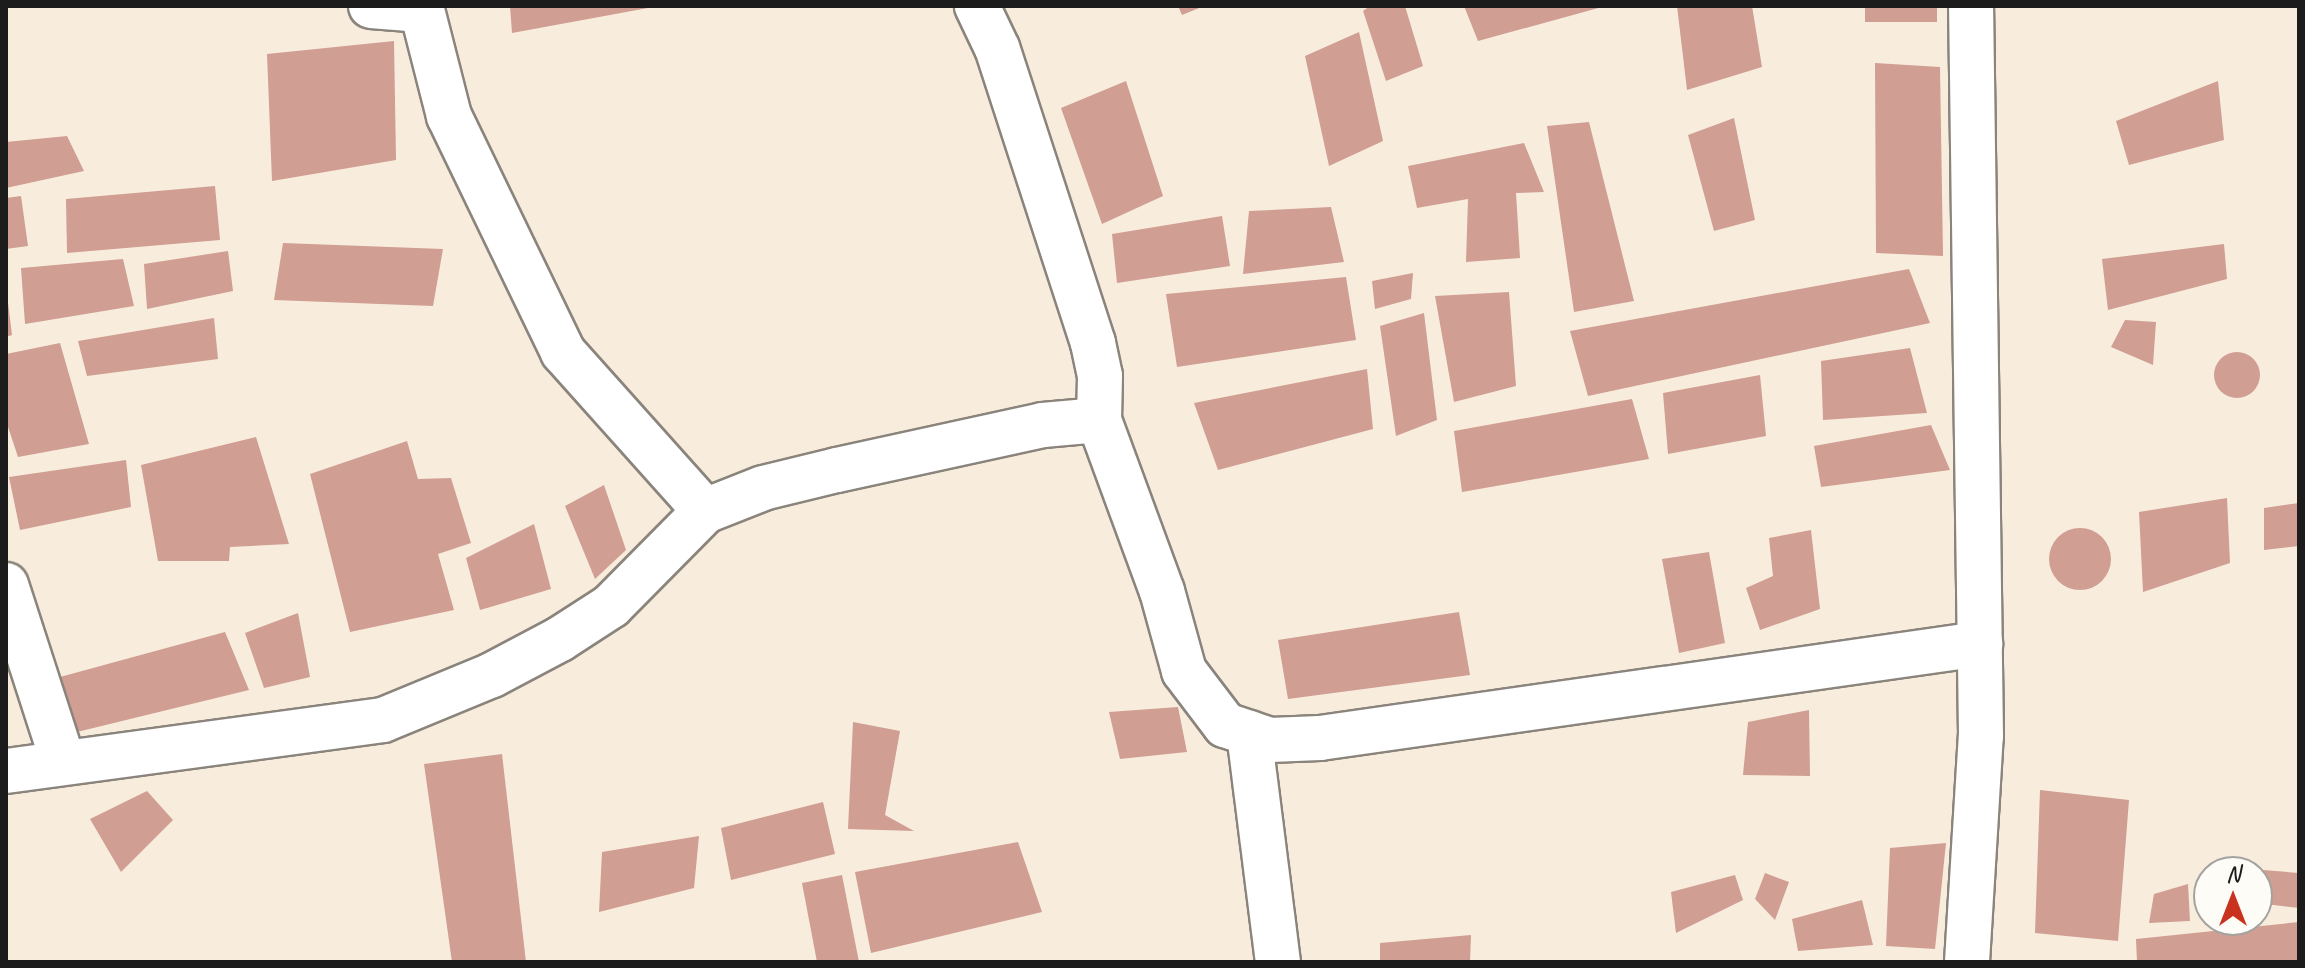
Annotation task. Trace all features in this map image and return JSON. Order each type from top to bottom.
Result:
[{"type":"street","points":[[371,6],[422,8],[449,116],[563,352],[705,511]]},
{"type":"street","points":[[977,6],[997,48],[1093,343],[1100,376],[1099,420],[1148,548],[1184,671],[1225,725],[1270,740],[1320,738],[1980,644]]},
{"type":"street","points":[[1967,962],[1981,736],[1971,6]]},
{"type":"street","points":[[6,771],[383,720],[492,675],[560,639],[611,606],[705,511],[763,488],[837,470],[1043,425],[1099,420]]},
{"type":"street","points":[[6,585],[63,762]]},
{"type":"street","points":[[1249,733],[1278,962]]},
{"type":"building","points":[[510,6],[648,6],[648,8],[512,33]]},
{"type":"building","points":[[1178,6],[1204,6],[1182,15]]},
{"type":"building","points":[[1370,6],[1405,6],[1423,66],[1386,81],[1363,11]]},
{"type":"building","points":[[1464,6],[1602,6],[1602,7],[1478,41]]},
{"type":"building","points":[[1677,6],[1752,6],[1762,67],[1687,90]]},
{"type":"building","points":[[1865,6],[1937,6],[1937,22],[1865,22]]},
{"type":"building","points":[[1359,32],[1383,141],[1329,166],[1305,56]]},
{"type":"building","points":[[394,41],[396,160],[272,181],[267,54]]},
{"type":"building","points":[[1875,63],[1940,67],[1943,256],[1876,253]]},
{"type":"building","points":[[1126,81],[1163,196],[1102,224],[1061,108]]},
{"type":"building","points":[[2218,81],[2224,140],[2129,165],[2116,121]]},
{"type":"building","points":[[1734,118],[1755,220],[1714,231],[1688,135]]},
{"type":"building","points":[[1589,122],[1634,301],[1574,312],[1547,126]]},
{"type":"building","points":[[67,136],[84,171],[6,188],[6,142]]},
{"type":"building","points":[[1524,143],[1544,192],[1516,193],[1520,258],[1466,262],[1468,199],[1417,208],[1408,166]]},
{"type":"building","points":[[215,186],[220,240],[67,253],[66,199]]},
{"type":"building","points":[[21,196],[28,246],[6,249],[6,198]]},
{"type":"building","points":[[1331,207],[1344,262],[1243,274],[1249,211]]},
{"type":"building","points":[[1222,216],[1230,266],[1117,283],[1112,234]]},
{"type":"building","points":[[283,243],[443,249],[433,306],[274,300]]},
{"type":"building","points":[[2224,244],[2227,279],[2108,310],[2102,259]]},
{"type":"building","points":[[228,251],[233,291],[147,309],[144,264]]},
{"type":"building","points":[[123,259],[134,306],[25,324],[21,268]]},
{"type":"building","points":[[1909,269],[1930,323],[1588,396],[1570,331]]},
{"type":"building","points":[[1413,273],[1411,299],[1375,309],[1372,281]]},
{"type":"building","points":[[1346,277],[1356,340],[1177,367],[1166,294]]},
{"type":"building","points":[[6,286],[12,335],[6,337]]},
{"type":"building","points":[[1509,292],[1516,386],[1454,402],[1435,296]]},
{"type":"building","points":[[1424,313],[1437,420],[1396,436],[1380,326]]},
{"type":"building","points":[[214,318],[218,359],[87,376],[78,341]]},
{"type":"building","points":[[2125,320],[2156,322],[2153,365],[2111,347]]},
{"type":"building","points":[[60,343],[89,444],[18,457],[6,421],[6,354]]},
{"type":"building","points":[[1910,348],[1927,413],[1823,420],[1821,361]]},
{"type":"building","points":[[2237,352],[2254,358],[2260,375],[2254,392],[2237,398],[2220,392],[2214,375],[2220,358]]},
{"type":"building","points":[[1367,369],[1373,429],[1218,470],[1194,403]]},
{"type":"building","points":[[1760,375],[1766,436],[1668,454],[1663,393]]},
{"type":"building","points":[[1632,399],[1649,459],[1462,492],[1454,431]]},
{"type":"building","points":[[1931,425],[1950,470],[1821,487],[1814,446]]},
{"type":"building","points":[[256,437],[289,544],[230,547],[229,561],[158,561],[141,465]]},
{"type":"building","points":[[407,441],[418,479],[451,478],[471,543],[438,554],[454,610],[350,632],[310,474]]},
{"type":"building","points":[[126,460],[131,507],[20,530],[9,477]]},
{"type":"building","points":[[604,485],[626,550],[595,579],[565,506]]},
{"type":"building","points":[[2227,498],[2230,563],[2143,592],[2139,512]]},
{"type":"building","points":[[2299,503],[2299,546],[2264,550],[2264,508]]},
{"type":"building","points":[[534,524],[551,589],[480,610],[466,558]]},
{"type":"building","points":[[2074,528],[2086,528],[2102,537],[2109,547],[2109,571],[2102,581],[2086,590],[2074,590],[2054,576],[2049,565],[2049,553],[2063,533]]},
{"type":"building","points":[[1811,530],[1820,609],[1760,630],[1746,588],[1773,576],[1769,538]]},
{"type":"building","points":[[1709,552],[1725,643],[1679,653],[1662,559]]},
{"type":"building","points":[[1459,612],[1470,675],[1288,699],[1278,640]]},
{"type":"building","points":[[298,613],[310,677],[264,688],[245,633]]},
{"type":"building","points":[[225,632],[249,690],[77,732],[60,677]]},
{"type":"building","points":[[1178,707],[1187,752],[1120,759],[1109,712]]},
{"type":"building","points":[[1809,710],[1810,776],[1743,775],[1748,722]]},
{"type":"building","points":[[853,722],[900,731],[885,815],[914,831],[848,829]]},
{"type":"building","points":[[502,754],[526,962],[452,962],[424,764]]},
{"type":"building","points":[[2040,790],[2129,800],[2118,941],[2035,933]]},
{"type":"building","points":[[147,791],[173,820],[121,872],[90,819]]},
{"type":"building","points":[[823,802],[835,854],[731,880],[721,828]]},
{"type":"building","points":[[699,836],[694,888],[599,912],[602,852]]},
{"type":"building","points":[[1018,842],[1042,912],[871,953],[855,872]]},
{"type":"building","points":[[1946,843],[1935,949],[1886,946],[1890,848]]},
{"type":"building","points":[[2273,871],[2299,873],[2299,908],[2273,905]]},
{"type":"building","points":[[1765,873],[1789,882],[1775,920],[1755,899]]},
{"type":"building","points":[[842,875],[859,962],[817,962],[802,883]]},
{"type":"building","points":[[1735,875],[1743,900],[1676,933],[1671,892]]},
{"type":"building","points":[[2188,884],[2190,921],[2149,923],[2154,894]]},
{"type":"building","points":[[1862,900],[1873,945],[1798,951],[1792,919]]},
{"type":"building","points":[[2299,922],[2299,962],[2137,962],[2136,939],[2193,933],[2193,936],[2273,936],[2273,925]]},
{"type":"building","points":[[1471,935],[1470,962],[1380,962],[1380,943]]}]
